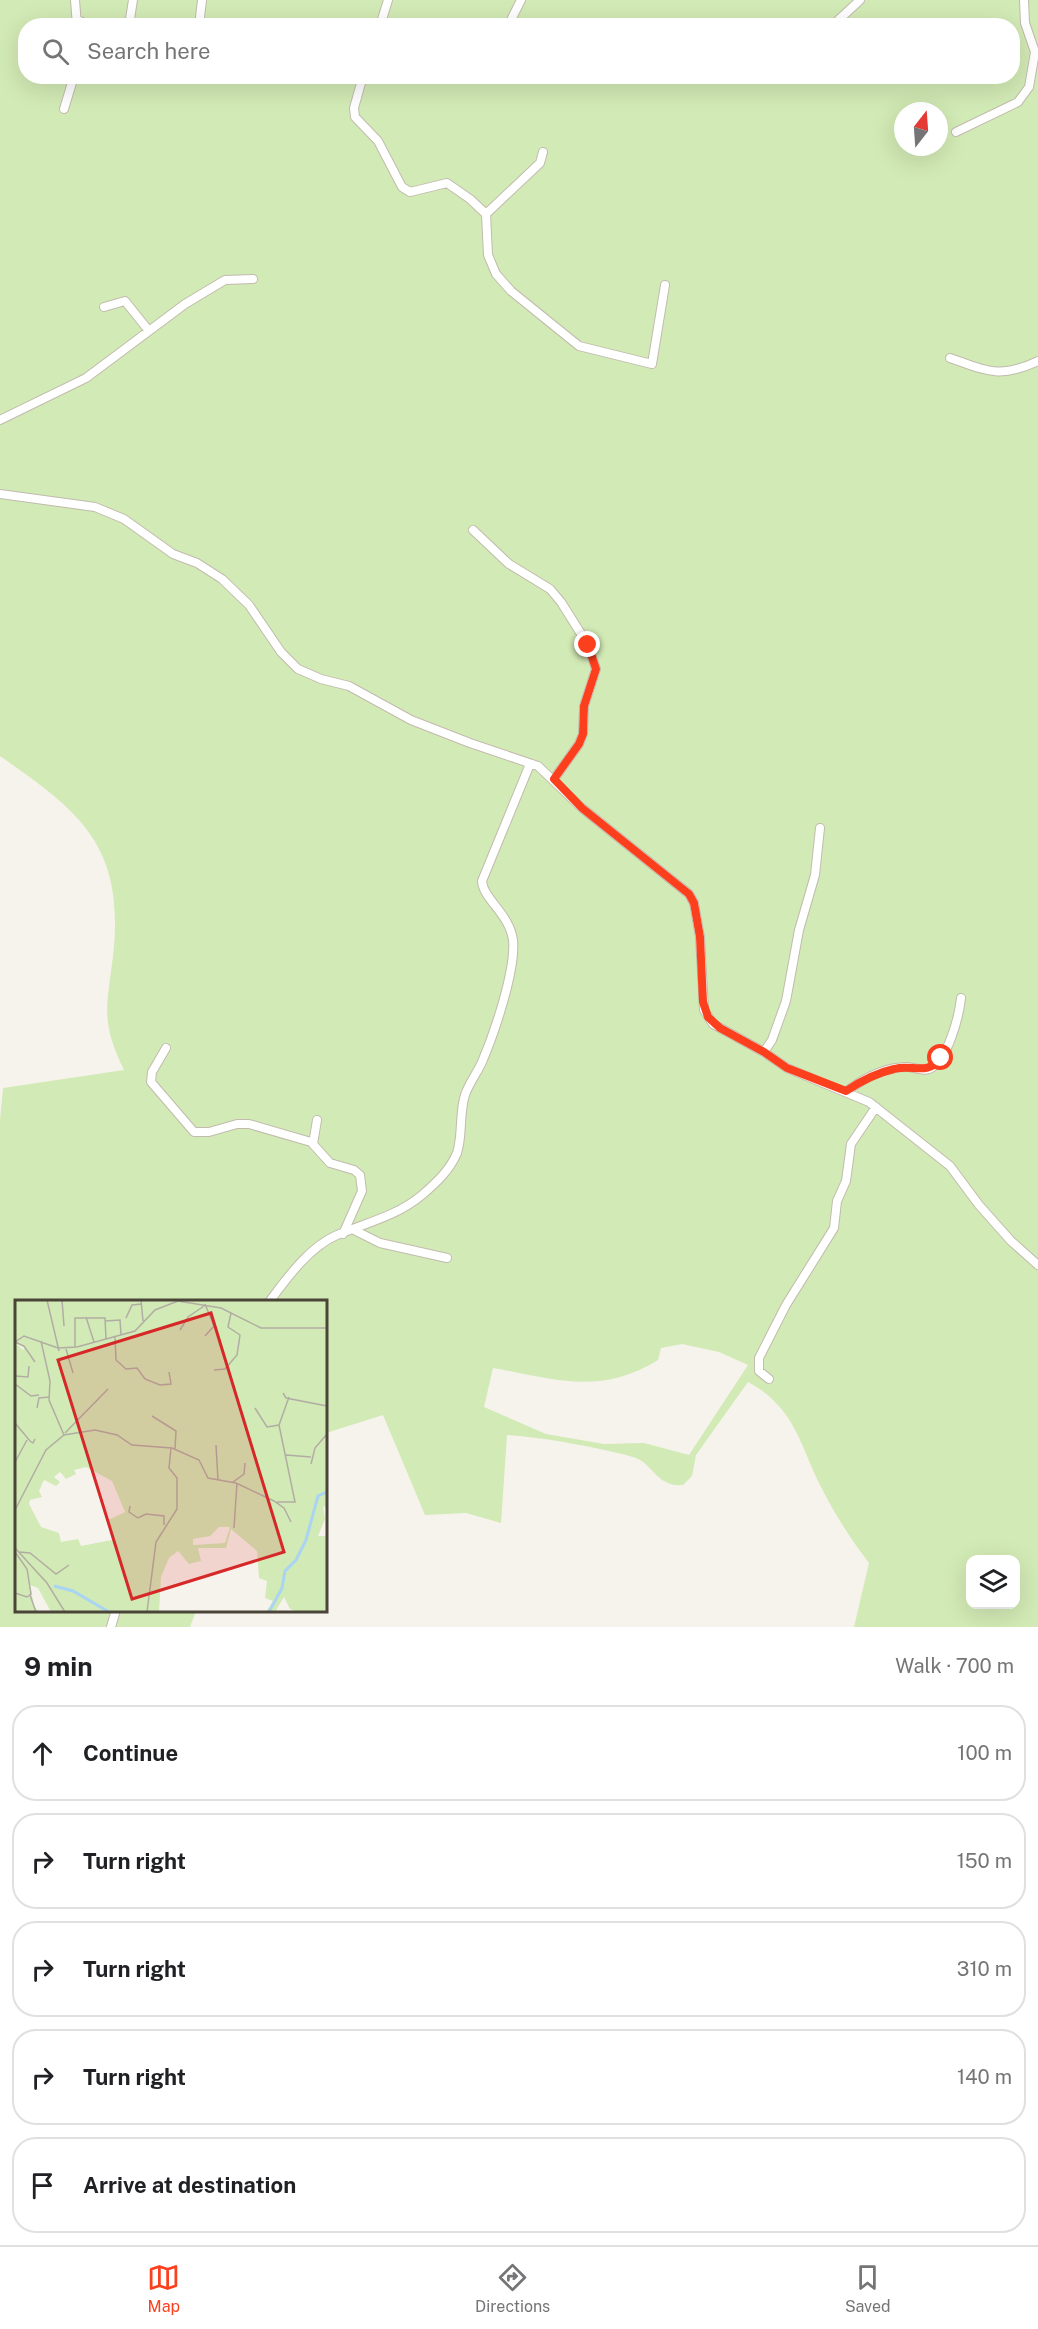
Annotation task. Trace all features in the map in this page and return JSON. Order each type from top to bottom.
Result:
[{"type":"street","points":[[75,0],[77,18]]},
{"type":"street","points":[[131,18],[133,0]]},
{"type":"street","points":[[200,18],[202,0]]},
{"type":"street","points":[[382,18],[388,0]]},
{"type":"street","points":[[512,18],[521,0]]},
{"type":"street","points":[[841,18],[860,0]]},
{"type":"street","points":[[956,132],[1018,102],[1029,87],[1035,52],[1025,22],[1024,0]]},
{"type":"street","points":[[64,109],[72,84]]},
{"type":"street","points":[[361,84],[354,108],[355,117],[378,141],[402,187],[410,192],[447,183],[486,214]]},
{"type":"street","points":[[543,152],[540,163],[486,214],[486,248],[499,278],[555,330],[585,349],[652,364],[665,285]]},
{"type":"street","points":[[0,420],[86,378],[185,304],[225,280],[253,279]]},
{"type":"street","points":[[104,307],[125,301],[149,331]]},
{"type":"street","points":[[950,358],[1004,373],[1017,371],[1038,361]]},
{"type":"street","points":[[0,494],[95,507],[124,519],[173,555],[197,563],[222,579],[249,605],[281,652],[298,669],[321,679],[349,686],[420,724],[546,771],[582,808],[689,894],[694,903],[700,937],[704,1010],[713,1024],[764,1052],[787,1068],[846,1091],[876,1107],[950,1166],[979,1205],[1011,1241],[1038,1265]]},
{"type":"street","points":[[473,530],[509,564],[550,589],[561,602],[588,645],[596,669],[584,706],[583,734],[579,744],[554,779]]},
{"type":"street","points":[[271,1300],[320,1245],[413,1202],[448,1170],[457,1153],[466,1091],[489,1044],[508,986],[513,962],[513,940],[508,924],[500,908],[484,892],[482,881],[530,764]]},
{"type":"street","points":[[764,1052],[772,1040],[786,1001],[799,930],[815,875],[820,828]]},
{"type":"street","points":[[846,1091],[876,1074],[896,1068],[924,1070],[936,1065],[948,1046],[959,1013],[961,998]]},
{"type":"street","points":[[166,1048],[152,1072],[151,1082],[190,1129],[199,1133],[237,1124],[249,1124],[314,1144],[330,1163],[354,1170],[362,1178],[362,1191],[343,1233]]},
{"type":"street","points":[[769,1379],[759,1371],[759,1358],[786,1305],[834,1228],[837,1200],[846,1181],[850,1144],[876,1107]]},
{"type":"street","points":[[314,1144],[317,1120]]},
{"type":"street","points":[[354,1230],[380,1243],[447,1258]]},
{"type":"street","points":[[111,1627],[116,1612]]},
{"type":"green space","points":[[0,0],[1038,0],[1038,1627],[854,1627],[869,1563],[831,1505],[785,1414],[776,1403],[748,1382],[696,1455],[692,1476],[683,1485],[668,1483],[645,1463],[630,1456],[560,1442],[507,1435],[501,1523],[466,1513],[425,1515],[383,1415],[327,1433],[327,1300],[15,1300],[15,1612],[196,1612],[190,1627],[0,1627],[0,1120],[3,1088],[124,1070],[111,1039],[107,1013],[115,918],[112,887],[104,860],[92,837],[75,816],[54,796],[0,756]],"holes":[[[682,1344],[719,1352],[748,1365],[689,1455],[644,1443],[604,1444],[546,1434],[484,1407],[493,1368],[557,1380],[596,1381],[616,1378],[637,1371],[658,1360],[661,1348]]]},
{"type":"route","points":[[588,645],[596,669],[587,689],[583,734],[579,744],[554,779],[563,791],[582,808],[689,894],[694,903],[700,937],[704,1010],[713,1024],[764,1052],[787,1068],[846,1091],[876,1074],[896,1068],[909,1067],[924,1070],[936,1065],[941,1058]]}]
